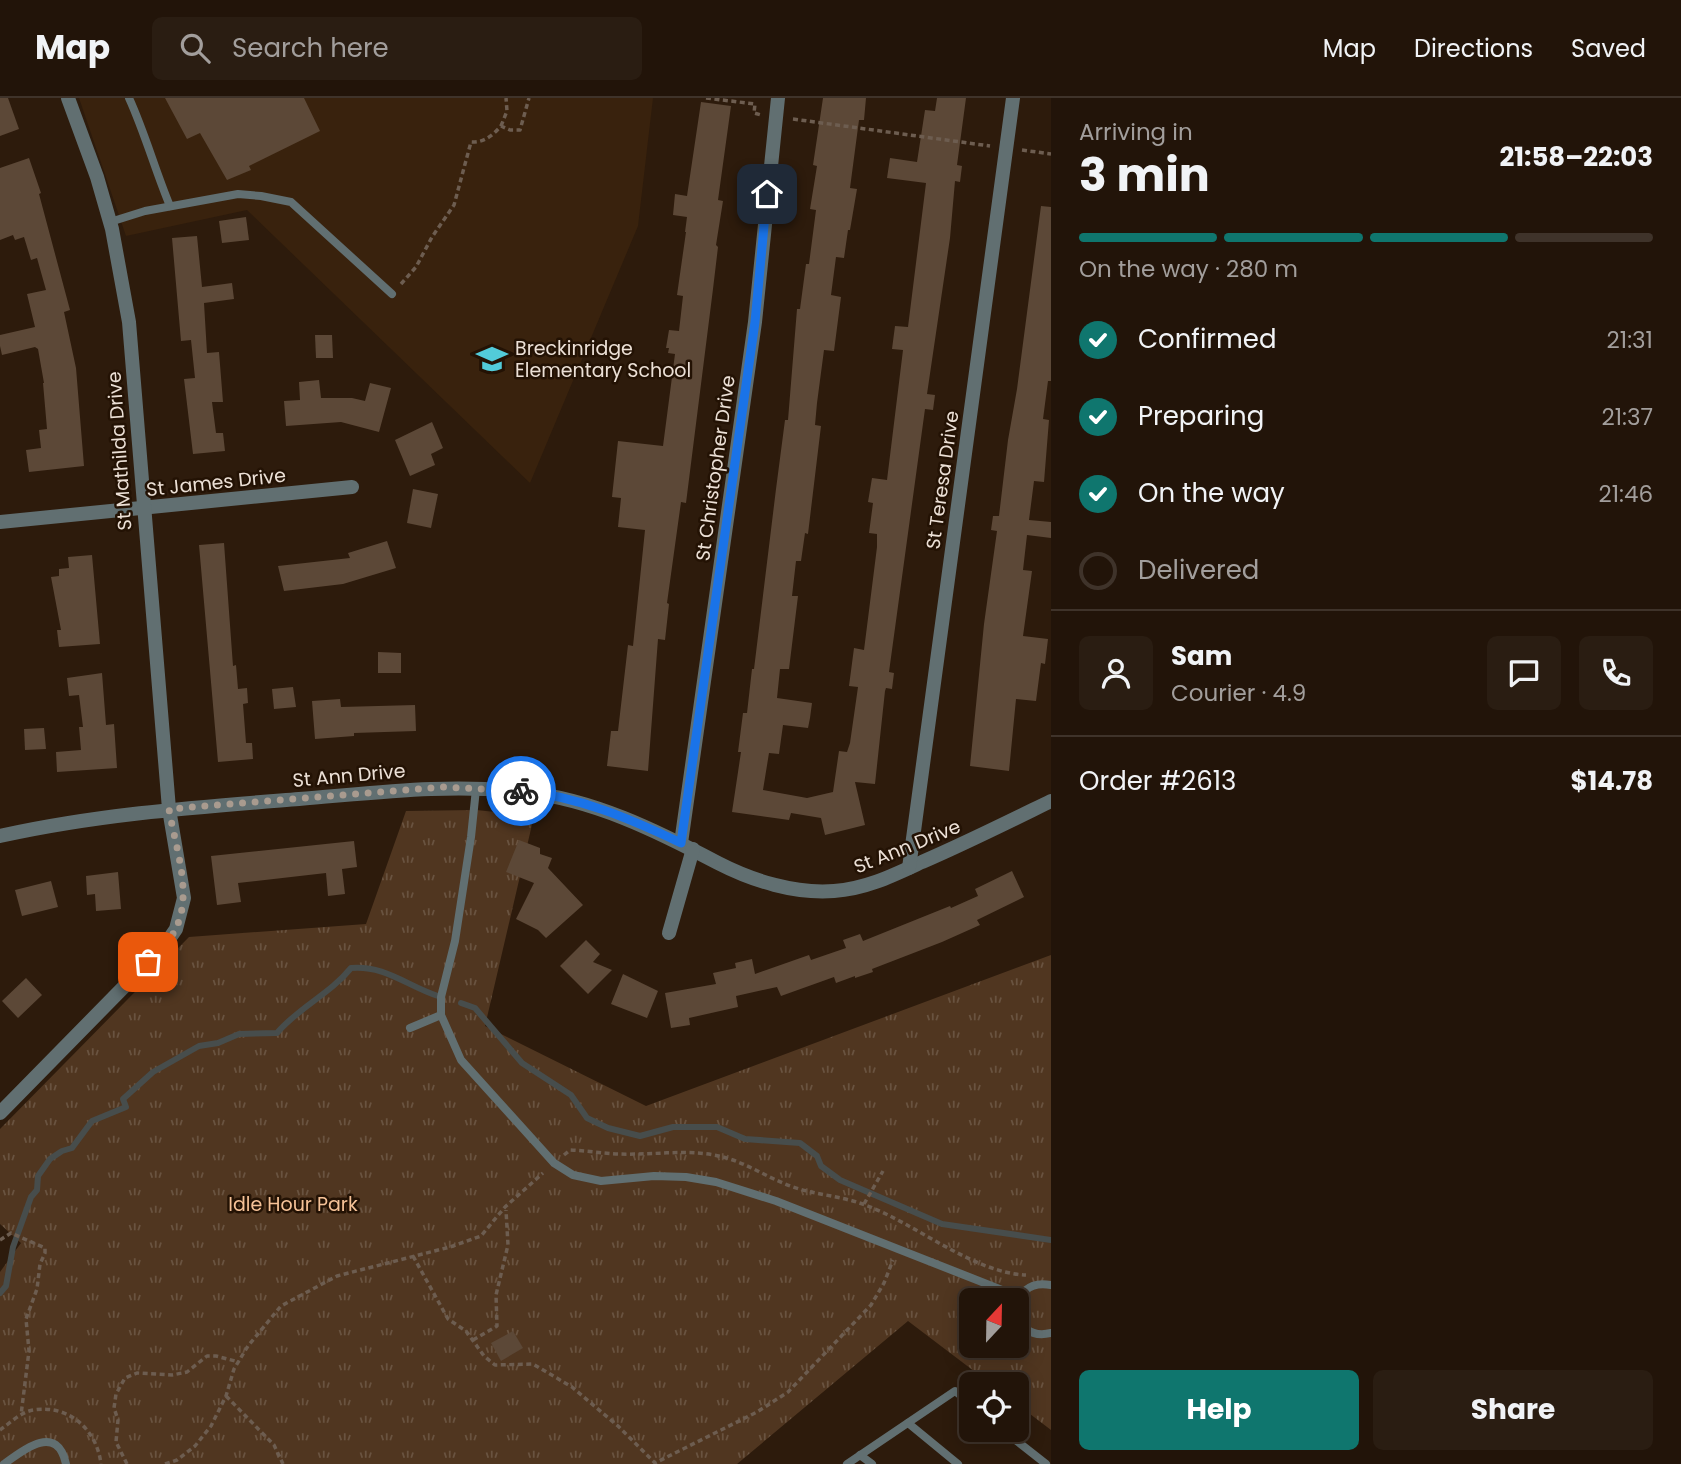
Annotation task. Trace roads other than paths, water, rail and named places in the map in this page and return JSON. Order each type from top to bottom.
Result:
[{"type":"street","name":"St Mathilda Drive","points":[[0,1113],[165,945],[176,929],[184,898],[169,809],[129,322],[110,222],[97,177],[68,98]]},
{"type":"street","name":"St Christopher Drive","points":[[687,846],[755,322],[778,98]]},
{"type":"street","name":"St Teresa Drive","points":[[909,868],[1013,98]]},
{"type":"street","name":"St James Drive","points":[[0,522],[352,487]]},
{"type":"street","name":"St Ann Drive","points":[[0,836],[58,823],[169,809],[442,787],[527,792],[577,803],[649,828],[745,876],[775,885],[833,891],[860,887],[909,868],[1051,801]]},
{"type":"street","points":[[669,933],[687,846]]},
{"type":"lane","points":[[129,98],[144,130],[155,172],[170,206]]},
{"type":"lane","points":[[110,222],[170,206],[238,194],[261,195],[291,202],[392,294]]},
{"type":"lane","points":[[475,789],[471,837],[441,1015],[461,1060],[514,1122],[559,1168],[573,1175],[601,1181],[654,1175],[716,1182],[776,1201],[997,1288]]},
{"type":"lane","points":[[410,1028],[441,1015]]},
{"type":"lane","points":[[1029,1289],[1034,1285],[1051,1285]]},
{"type":"lane","points":[[1029,1329],[1038,1334],[1051,1333]]},
{"type":"lane","points":[[847,1464],[955,1391],[959,1394]]},
{"type":"lane","points":[[908,1423],[958,1464]]},
{"type":"lane","points":[[4,1464],[38,1442],[48,1442],[63,1453],[66,1464]]},
{"type":"lane","points":[[1018,1442],[1046,1464]]},
{"type":"lane","points":[[860,1455],[872,1464]]},
{"type":"waterway","points":[[0,1293],[6,1286],[13,1247],[31,1197],[37,1190],[38,1176],[50,1159],[72,1148],[92,1121],[126,1107],[123,1099],[153,1072],[199,1046],[218,1043],[239,1034],[277,1033],[351,968],[385,973],[438,996]]},
{"type":"waterway","points":[[461,1003],[475,1008],[522,1063],[571,1095],[587,1118],[608,1128],[640,1136],[673,1127],[717,1127],[745,1139],[800,1143],[817,1156],[821,1166],[840,1180],[942,1224],[1051,1240]]},
{"type":"place","name":"Breckinridge Elementary School","points":[[492,359]]},
{"type":"park label","name":"Idle Hour Park","points":[[293,1204]]}]
